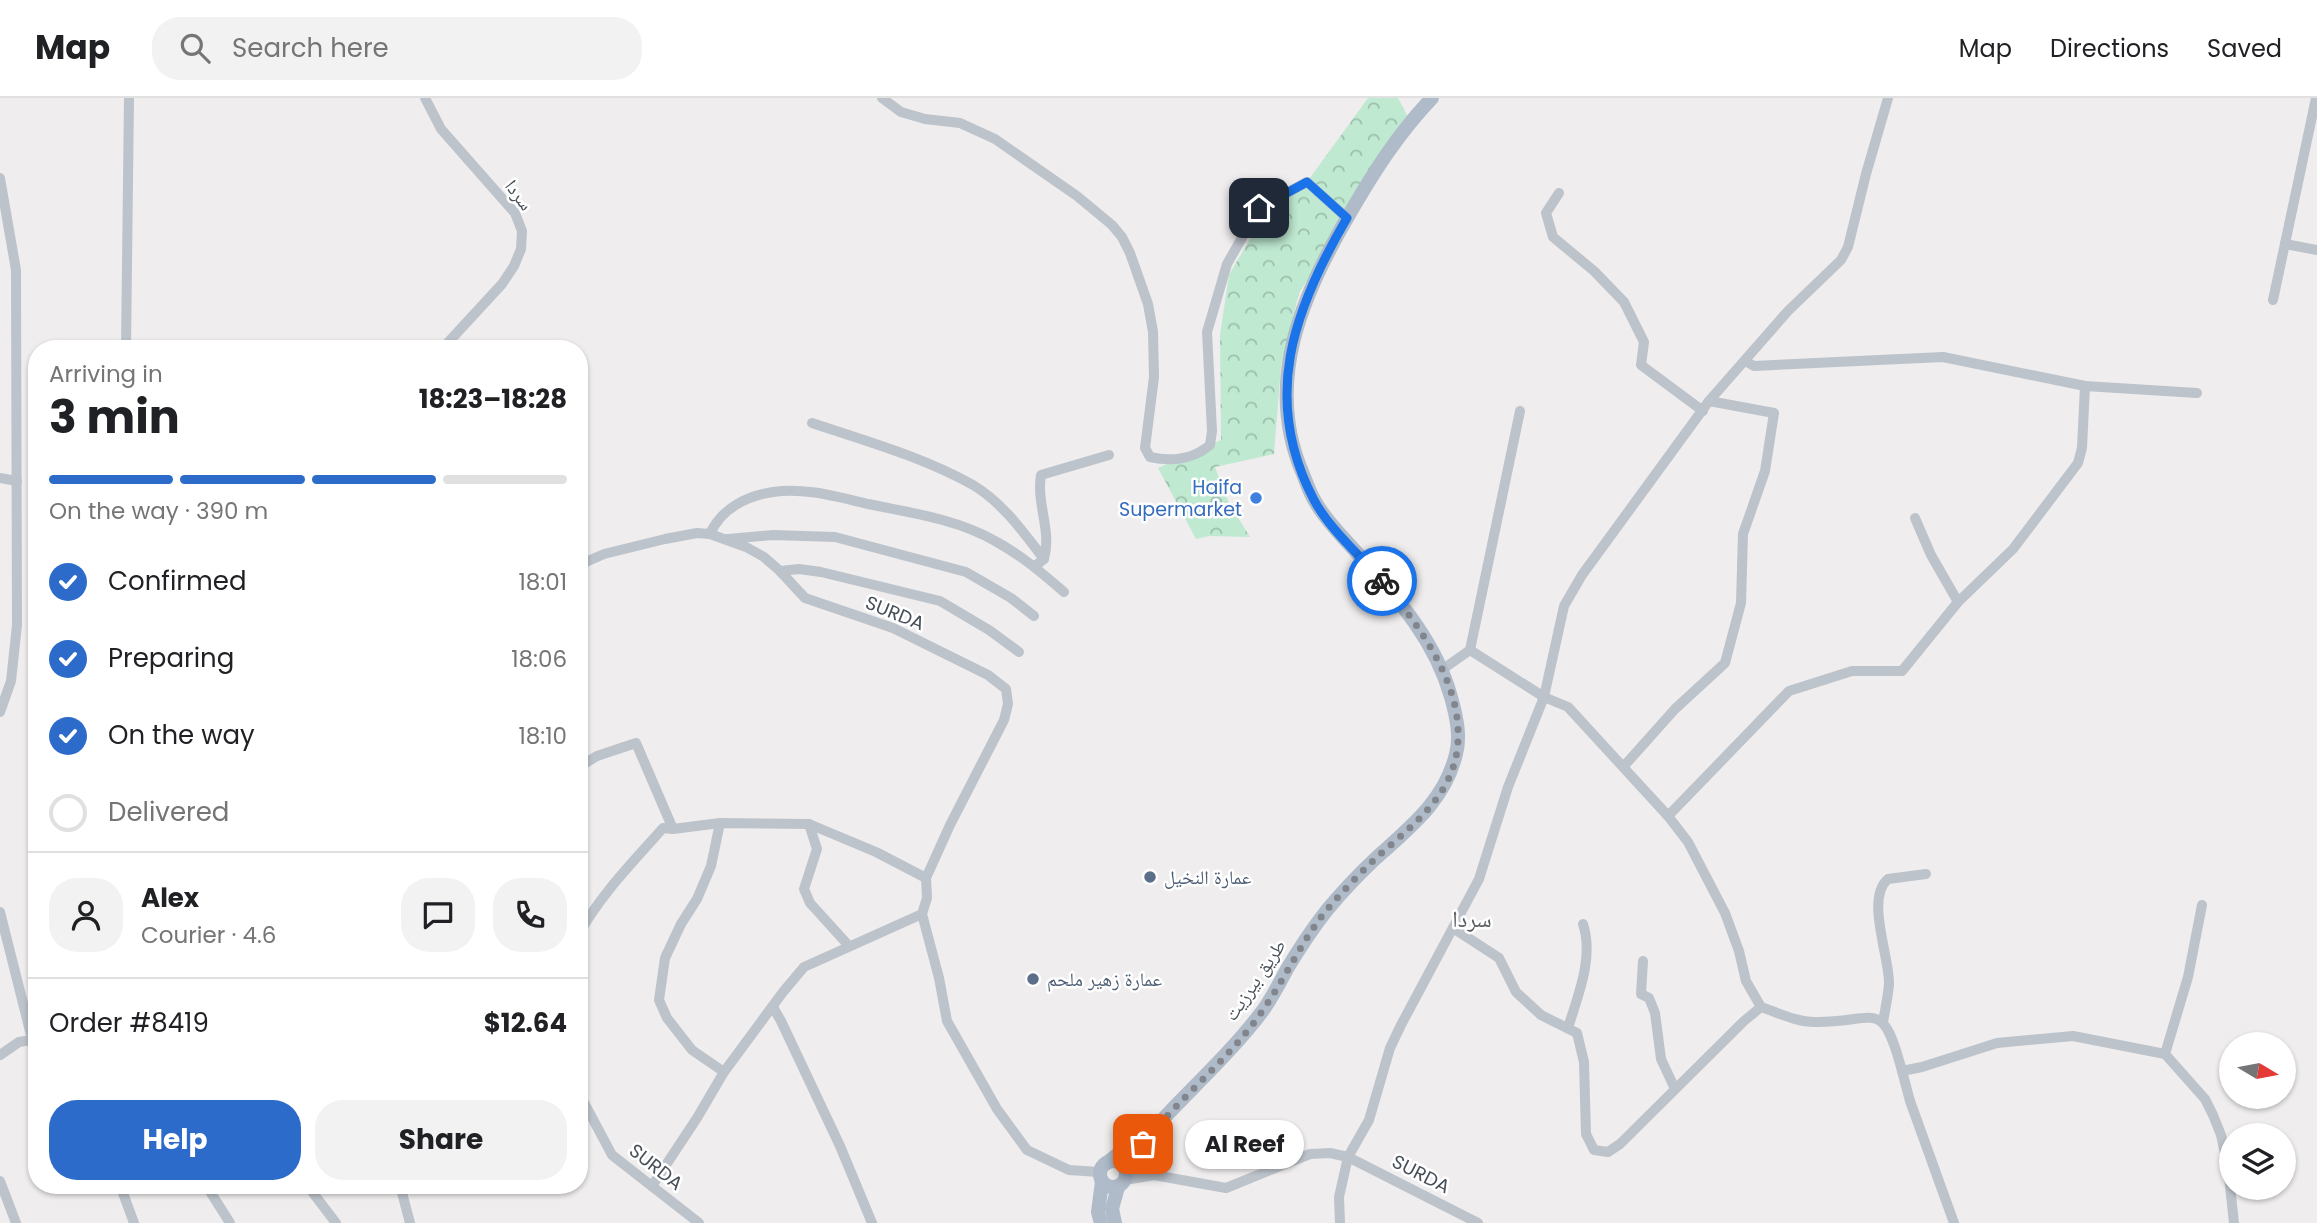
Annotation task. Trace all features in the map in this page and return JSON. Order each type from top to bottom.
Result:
[{"type":"main road","name":"طريق بيرزيت","points":[[1162,1119],[1204,1079],[1263,1010],[1301,946],[1326,911],[1356,878],[1425,814],[1444,788],[1457,752],[1455,711],[1443,669],[1404,608],[1314,501],[1295,457],[1288,428],[1286,394],[1289,361],[1299,318],[1312,282],[1389,148],[1432,98]]},
{"type":"main road","points":[[1103,1172],[1112,1188],[1122,1178],[1162,1119]]},
{"type":"main road","points":[[1101,1223],[1098,1212],[1103,1172],[1162,1119]]},
{"type":"main road","points":[[1103,1172],[1116,1162],[1122,1178],[1112,1209],[1115,1223]]},
{"type":"street","points":[[126,340],[129,98]]},
{"type":"street","name":"سردا","points":[[425,98],[441,130],[515,213],[522,231],[521,249],[514,266],[502,284],[450,340]]},
{"type":"street","points":[[882,98],[901,112],[925,119],[960,122],[995,139],[1077,196],[1112,225],[1122,237],[1148,304],[1153,332],[1154,377],[1145,448],[1150,457],[1164,460],[1182,459],[1199,455],[1210,445],[1212,431],[1207,332],[1227,264],[1259,208],[1307,182],[1347,218]]},
{"type":"street","points":[[1340,1223],[1339,1197],[1348,1157],[1369,1120],[1390,1048],[1479,879],[1508,786],[1544,697],[1564,606],[1576,585],[1706,406],[1788,311],[1841,260],[1848,247],[1888,98]]},
{"type":"street","points":[[2273,300],[2316,98]]},
{"type":"street","points":[[2305,150],[2317,152]]},
{"type":"street","points":[[0,178],[16,270],[17,481],[15,654],[11,681],[0,712]]},
{"type":"street","points":[[1559,193],[1546,213],[1553,237],[1594,271],[1624,302],[1644,342],[1641,365],[1706,406],[1774,413],[1765,471],[1742,534],[1741,603],[1725,663],[1675,709],[1624,766]]},
{"type":"street","points":[[2285,244],[2317,250]]},
{"type":"street","points":[[1745,361],[1754,366],[1943,358],[2085,386],[2197,393]]},
{"type":"street","points":[[1668,816],[1789,691],[1852,671],[1902,671],[1958,602],[2013,549],[2078,463],[2082,448],[2085,386]]},
{"type":"street","points":[[1443,669],[1470,650],[1520,411]]},
{"type":"street","points":[[812,423],[895,450],[974,486],[999,506],[1039,563],[1064,592]]},
{"type":"street","points":[[1039,563],[1047,546],[1038,487],[1041,475],[1109,455]]},
{"type":"street","points":[[0,478],[17,481]]},
{"type":"street","points":[[710,534],[716,521],[736,504],[754,496],[776,491],[818,493],[960,525],[1039,563]]},
{"type":"street","points":[[1915,518],[1931,555],[1958,602]]},
{"type":"street","name":"SURDA","points":[[588,561],[604,554],[665,539],[697,533],[710,534],[755,552],[780,571],[805,598],[893,628],[988,675],[1006,689],[1008,704],[1004,720],[926,878],[927,898],[922,914],[947,1021],[997,1109],[1027,1150],[1069,1170],[1103,1172]]},
{"type":"street","points":[[725,539],[773,535],[835,537],[966,572],[1034,615]]},
{"type":"street","points":[[780,571],[799,569],[821,572],[940,601],[1019,652]]},
{"type":"street","points":[[1470,650],[1544,697],[1568,706],[1668,816],[1688,842],[1725,913],[1739,951],[1746,981],[1761,1007],[1806,1021],[1870,1017],[1883,1022],[1889,1029],[1910,1101],[1954,1223]]},
{"type":"street","points":[[588,761],[597,755],[636,743],[673,829]]},
{"type":"street","points":[[588,915],[663,828],[720,823],[810,824],[876,852],[926,878]]},
{"type":"street","points":[[720,823],[711,866],[697,899],[681,924],[665,958],[659,1000],[667,1018],[692,1050],[724,1072]]},
{"type":"street","points":[[810,824],[817,849],[804,889],[810,903],[849,946]]},
{"type":"street","points":[[1883,1022],[1889,984],[1879,916],[1879,892],[1888,879],[1926,874]]},
{"type":"street","points":[[2165,1054],[2188,977],[2202,905]]},
{"type":"street","points":[[0,912],[28,1017]]},
{"type":"street","points":[[652,1186],[724,1072],[804,967],[922,914]]},
{"type":"street","points":[[1568,1028],[1587,963],[1583,923]]},
{"type":"street","points":[[1453,928],[1499,958],[1516,992],[1541,1015],[1577,1033],[1584,1062],[1586,1134],[1594,1150],[1608,1152],[1620,1144],[1761,1007]]},
{"type":"street","points":[[1643,961],[1641,994],[1649,998],[1655,1013],[1661,1059],[1675,1089]]},
{"type":"street","points":[[773,1007],[840,1146],[872,1223]]},
{"type":"street","points":[[1902,1071],[1922,1068],[1997,1043],[2073,1036],[2165,1054],[2205,1099],[2213,1115],[2221,1135],[2228,1167],[2234,1223]]},
{"type":"street","points":[[0,1055],[19,1042],[28,1040]]},
{"type":"street","name":"SURDA","points":[[588,1110],[612,1155],[699,1223]]},
{"type":"street","points":[[1143,1144],[1143,1154],[1150,1171]]},
{"type":"street","name":"SURDA","points":[[1122,1178],[1150,1171],[1226,1188],[1310,1154],[1330,1153],[1348,1157],[1478,1223]]},
{"type":"street","points":[[0,1181],[16,1223]]},
{"type":"street","points":[[123,1194],[134,1223]]},
{"type":"street","points":[[212,1194],[230,1223]]},
{"type":"street","points":[[314,1194],[336,1223]]},
{"type":"street","points":[[402,1194],[410,1223]]},
{"type":"green space","points":[[1368,98],[1398,98],[1410,121],[1299,293],[1281,366],[1274,454],[1215,467],[1229,503],[1250,537],[1209,536],[1196,539],[1158,468],[1221,440],[1220,335],[1229,275],[1262,218],[1307,182]]},
{"type":"way so far","points":[[1143,1144],[1162,1119],[1204,1079],[1263,1010],[1307,936],[1326,911],[1370,864],[1425,814],[1444,788],[1457,752],[1458,732],[1443,669],[1425,638],[1382,581]]},
{"type":"place","name":"Haifa Supermarket","points":[[1256,498]]},
{"type":"place","name":"عمارة النخيل","points":[[1150,877]]},
{"type":"place","name":"عمارة زهير ملحم","points":[[1033,979]]},
{"type":"place","name":"Al Reef","points":[[1143,1144]]},
{"type":"district","name":"سردا","points":[[1472,919]]},
{"type":"route","points":[[1259,208],[1307,182],[1347,218],[1312,282],[1299,318],[1289,361],[1286,394],[1288,428],[1295,457],[1314,501],[1329,522],[1382,581]]}]
